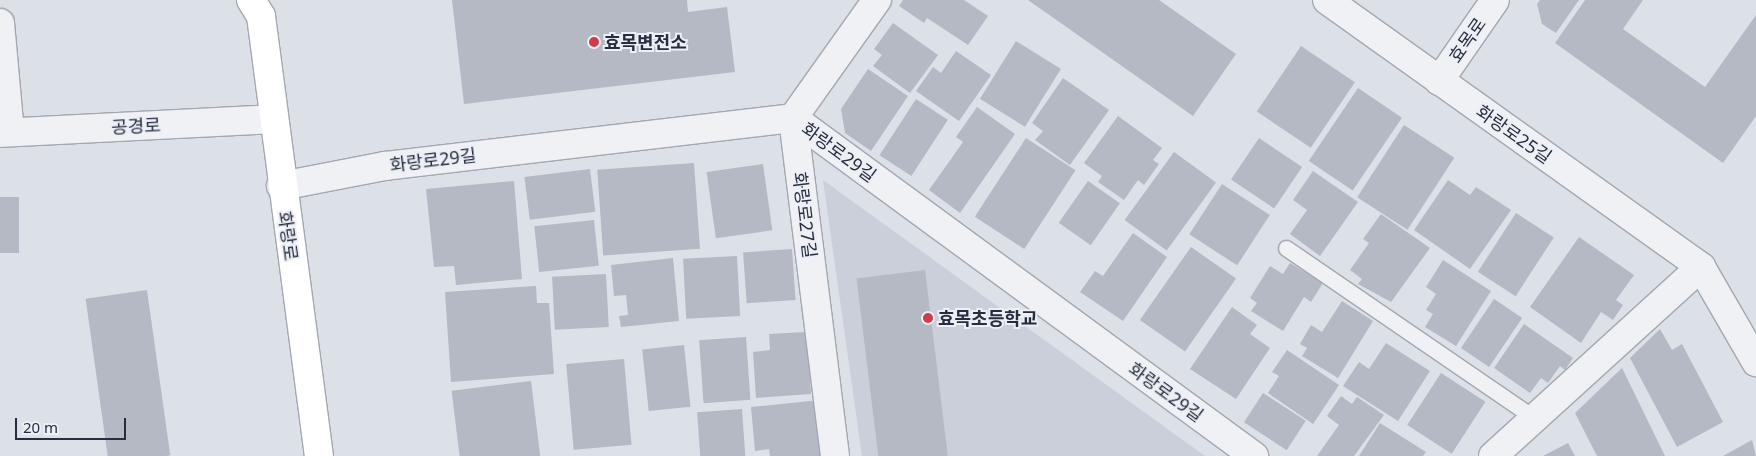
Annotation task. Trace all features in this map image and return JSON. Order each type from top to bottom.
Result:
[{"type":"main road","name":"화랑로","points":[[260,5],[272,119],[318,456]]},
{"type":"street","points":[[793,118],[877,0]]},
{"type":"street","name":"화랑로25길","points":[[1327,0],[1438,81],[1702,267],[1756,362]]},
{"type":"street","name":"효목로","points":[[1438,81],[1495,0]]},
{"type":"street","points":[[0,22],[5,132]]},
{"type":"street","name":"화랑로29길","points":[[282,186],[385,166],[793,118],[1254,456]]},
{"type":"street","name":"화랑로27길","points":[[793,118],[835,456]]},
{"type":"street","name":"공경로","points":[[5,132],[272,119]]},
{"type":"street","points":[[1493,456],[1702,267]]},
{"type":"lane","points":[[1286,248],[1534,418]]},
{"type":"shaded area","name":"효목초등학교","points":[[823,180],[1205,456],[862,456]]},
{"type":"building","name":"효목변전소","points":[[452,0],[687,0],[688,12],[727,7],[735,72],[464,104]]},
{"type":"building","points":[[903,0],[964,0],[988,16],[968,45],[927,18],[924,23],[899,6]]},
{"type":"building","points":[[1028,0],[1159,0],[1236,54],[1193,116]]},
{"type":"building","points":[[1540,0],[1579,0],[1556,33],[1542,24],[1537,4]]},
{"type":"building","points":[[1585,0],[1643,0],[1623,29],[1705,87],[1756,15],[1756,116],[1723,163],[1555,43]]},
{"type":"building","points":[[893,23],[938,55],[910,93],[873,66],[882,55],[874,49]]},
{"type":"building","points":[[1016,41],[1061,69],[1025,127],[980,99]]},
{"type":"building","points":[[1301,46],[1355,82],[1311,148],[1257,111]]},
{"type":"building","points":[[956,51],[991,75],[959,121],[916,91],[933,67],[941,73]]},
{"type":"building","points":[[868,69],[908,96],[871,151],[845,133],[841,109]]},
{"type":"building","points":[[1063,78],[1109,110],[1070,165],[1035,140],[1043,131],[1032,123]]},
{"type":"building","points":[[1358,88],[1402,118],[1353,191],[1309,161]]},
{"type":"building","points":[[916,99],[948,120],[911,176],[880,155]]},
{"type":"building","points":[[977,107],[1015,134],[960,213],[929,190],[963,142],[956,137]]},
{"type":"building","points":[[1118,116],[1162,148],[1153,160],[1159,164],[1144,185],[1138,180],[1124,200],[1098,182],[1102,176],[1084,163]]},
{"type":"building","points":[[1404,125],[1454,158],[1407,230],[1357,197]]},
{"type":"building","points":[[1026,138],[1075,170],[1024,249],[975,217]]},
{"type":"building","points":[[1259,138],[1302,167],[1274,209],[1231,179]]},
{"type":"building","points":[[1174,152],[1216,183],[1167,251],[1125,220]]},
{"type":"building","points":[[694,163],[700,249],[603,256],[597,170]]},
{"type":"building","points":[[763,164],[772,230],[716,238],[707,172]]},
{"type":"building","points":[[590,169],[595,212],[530,220],[524,177]]},
{"type":"building","points":[[1313,171],[1358,202],[1320,256],[1290,234],[1307,210],[1293,200]]},
{"type":"building","points":[[1448,180],[1470,195],[1476,187],[1511,210],[1470,269],[1414,230]]},
{"type":"building","points":[[514,181],[522,279],[456,285],[454,266],[434,267],[426,189]]},
{"type":"building","points":[[1088,181],[1120,203],[1091,245],[1059,223]]},
{"type":"building","points":[[1222,184],[1270,215],[1237,265],[1189,234]]},
{"type":"building","points":[[0,197],[19,197],[19,253],[0,253]]},
{"type":"building","points":[[1516,213],[1554,238],[1516,296],[1478,272]]},
{"type":"building","points":[[1381,214],[1430,248],[1391,302],[1358,284],[1362,279],[1350,270],[1369,243],[1363,239]]},
{"type":"building","points":[[594,220],[599,266],[539,272],[534,226]]},
{"type":"building","points":[[1133,233],[1167,257],[1123,321],[1080,292],[1095,271],[1103,276]]},
{"type":"building","points":[[1579,237],[1634,275],[1616,300],[1623,305],[1613,320],[1601,312],[1581,343],[1530,307]]},
{"type":"building","points":[[1191,247],[1236,279],[1185,351],[1140,320]]},
{"type":"building","points":[[792,249],[796,300],[747,303],[743,252]]},
{"type":"building","points":[[737,256],[740,316],[686,319],[683,259]]},
{"type":"building","points":[[673,258],[679,321],[621,327],[619,316],[628,315],[626,295],[614,296],[611,265]]},
{"type":"building","points":[[1443,260],[1491,291],[1456,346],[1425,327],[1433,314],[1426,310],[1436,294],[1426,287]]},
{"type":"building","points":[[1290,263],[1323,283],[1311,302],[1304,297],[1283,331],[1251,311],[1257,303],[1250,298],[1270,266],[1283,274]]},
{"type":"building","points":[[925,270],[948,456],[878,456],[857,278]]},
{"type":"building","points":[[606,274],[609,327],[555,330],[552,277]]},
{"type":"building","points":[[536,286],[537,303],[549,303],[554,374],[451,382],[445,292]]},
{"type":"building","points":[[147,290],[170,455],[108,456],[86,299]]},
{"type":"building","points":[[1494,299],[1522,318],[1489,367],[1461,348]]},
{"type":"building","points":[[1342,301],[1373,321],[1338,378],[1302,356],[1307,348],[1300,344],[1311,325],[1322,332]]},
{"type":"building","points":[[1232,307],[1257,325],[1250,334],[1270,348],[1236,399],[1190,369]]},
{"type":"building","points":[[1524,324],[1573,358],[1565,370],[1560,366],[1548,383],[1541,378],[1530,393],[1494,368]]},
{"type":"building","points":[[1660,329],[1672,350],[1682,344],[1723,422],[1677,447],[1630,358]]},
{"type":"building","points":[[807,332],[811,394],[756,398],[753,352],[770,350],[769,334]]},
{"type":"building","points":[[746,337],[750,400],[704,403],[699,340]]},
{"type":"building","points":[[1386,343],[1430,371],[1398,421],[1343,386],[1359,362],[1369,369]]},
{"type":"building","points":[[684,345],[690,407],[649,411],[642,349]]},
{"type":"building","points":[[1287,350],[1339,385],[1313,424],[1268,393],[1279,376],[1272,372]]},
{"type":"building","points":[[624,359],[631,445],[574,450],[566,364]]},
{"type":"building","points":[[1622,368],[1665,456],[1597,456],[1575,413]]},
{"type":"building","points":[[1441,373],[1485,402],[1452,454],[1407,425]]},
{"type":"building","points":[[531,381],[540,456],[460,456],[452,391]]},
{"type":"building","points":[[1263,393],[1306,421],[1287,450],[1244,422]]},
{"type":"building","points":[[1341,396],[1352,404],[1357,397],[1384,415],[1354,456],[1317,456],[1339,425],[1327,416]]},
{"type":"building","points":[[820,400],[825,456],[770,456],[769,449],[755,451],[751,407]]},
{"type":"building","points":[[742,409],[745,456],[700,456],[697,412]]},
{"type":"building","points":[[1380,423],[1426,452],[1423,456],[1359,456]]},
{"type":"building","points":[[1752,440],[1756,456],[1723,456]]},
{"type":"building","points":[[1568,443],[1575,456],[1543,456]]},
{"type":"place","name":"효목변전소","points":[[594,42]]},
{"type":"place","name":"효목초등학교","points":[[928,318]]}]
